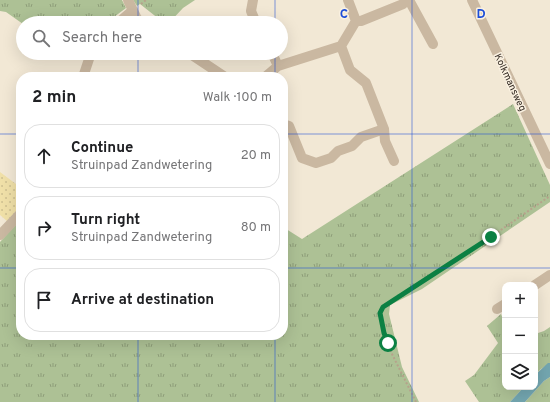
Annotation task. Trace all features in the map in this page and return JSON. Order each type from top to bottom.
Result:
[{"type":"street","points":[[128,0],[136,16]]},
{"type":"street","points":[[252,16],[250,11],[253,0]]},
{"type":"street","points":[[348,0],[356,21]]},
{"type":"street","points":[[356,21],[361,21],[403,4],[408,0],[433,44]]},
{"type":"street","name":"Kolkmansweg","points":[[472,0],[550,164]]},
{"type":"street","points":[[126,16],[133,10]]},
{"type":"street","points":[[271,72],[278,66],[341,46],[356,21]]},
{"type":"street","points":[[341,46],[350,70],[366,83],[384,129],[385,141],[394,161]]},
{"type":"street","points":[[85,72],[89,60]]},
{"type":"street","points":[[200,60],[218,72]]},
{"type":"street","points":[[275,60],[278,66]]},
{"type":"street","points":[[288,126],[302,158],[316,163],[331,158],[338,151],[352,146],[361,137],[384,129]]},
{"type":"street","points":[[0,235],[16,218]]},
{"type":"street","points":[[538,283],[550,275]]},
{"type":"path","points":[[416,402],[392,354],[384,333],[380,313],[383,307],[469,252],[550,196]]},
{"type":"green space","points":[[0,0],[122,0],[126,8],[115,16],[16,16],[16,19],[6,12],[0,11]]},
{"type":"green space","points":[[133,0],[195,0],[183,8],[176,16],[155,16],[140,4],[137,6]]},
{"type":"green space","points":[[513,104],[550,185],[550,202],[422,289],[390,305],[389,314],[402,367],[419,402],[0,402],[0,242],[16,224],[16,340],[288,340],[288,230],[302,239]]},
{"type":"green space","points":[[501,314],[502,390],[521,390],[510,402],[479,402],[465,381],[474,375],[498,343],[487,326]]},
{"type":"green space","points":[[550,327],[550,363],[538,372],[538,333]]},
{"type":"green space","points":[[550,377],[550,402],[525,402],[536,390],[538,390],[538,388]]},
{"type":"sand","points":[[0,172],[16,184],[16,211],[7,221],[0,215]]},
{"type":"water","points":[[548,363],[550,363],[550,377],[538,388],[538,372]]},
{"type":"water","points":[[521,390],[536,390],[525,402],[510,402]]},
{"type":"route","points":[[388,343],[384,333],[380,313],[383,307],[491,237]]}]
